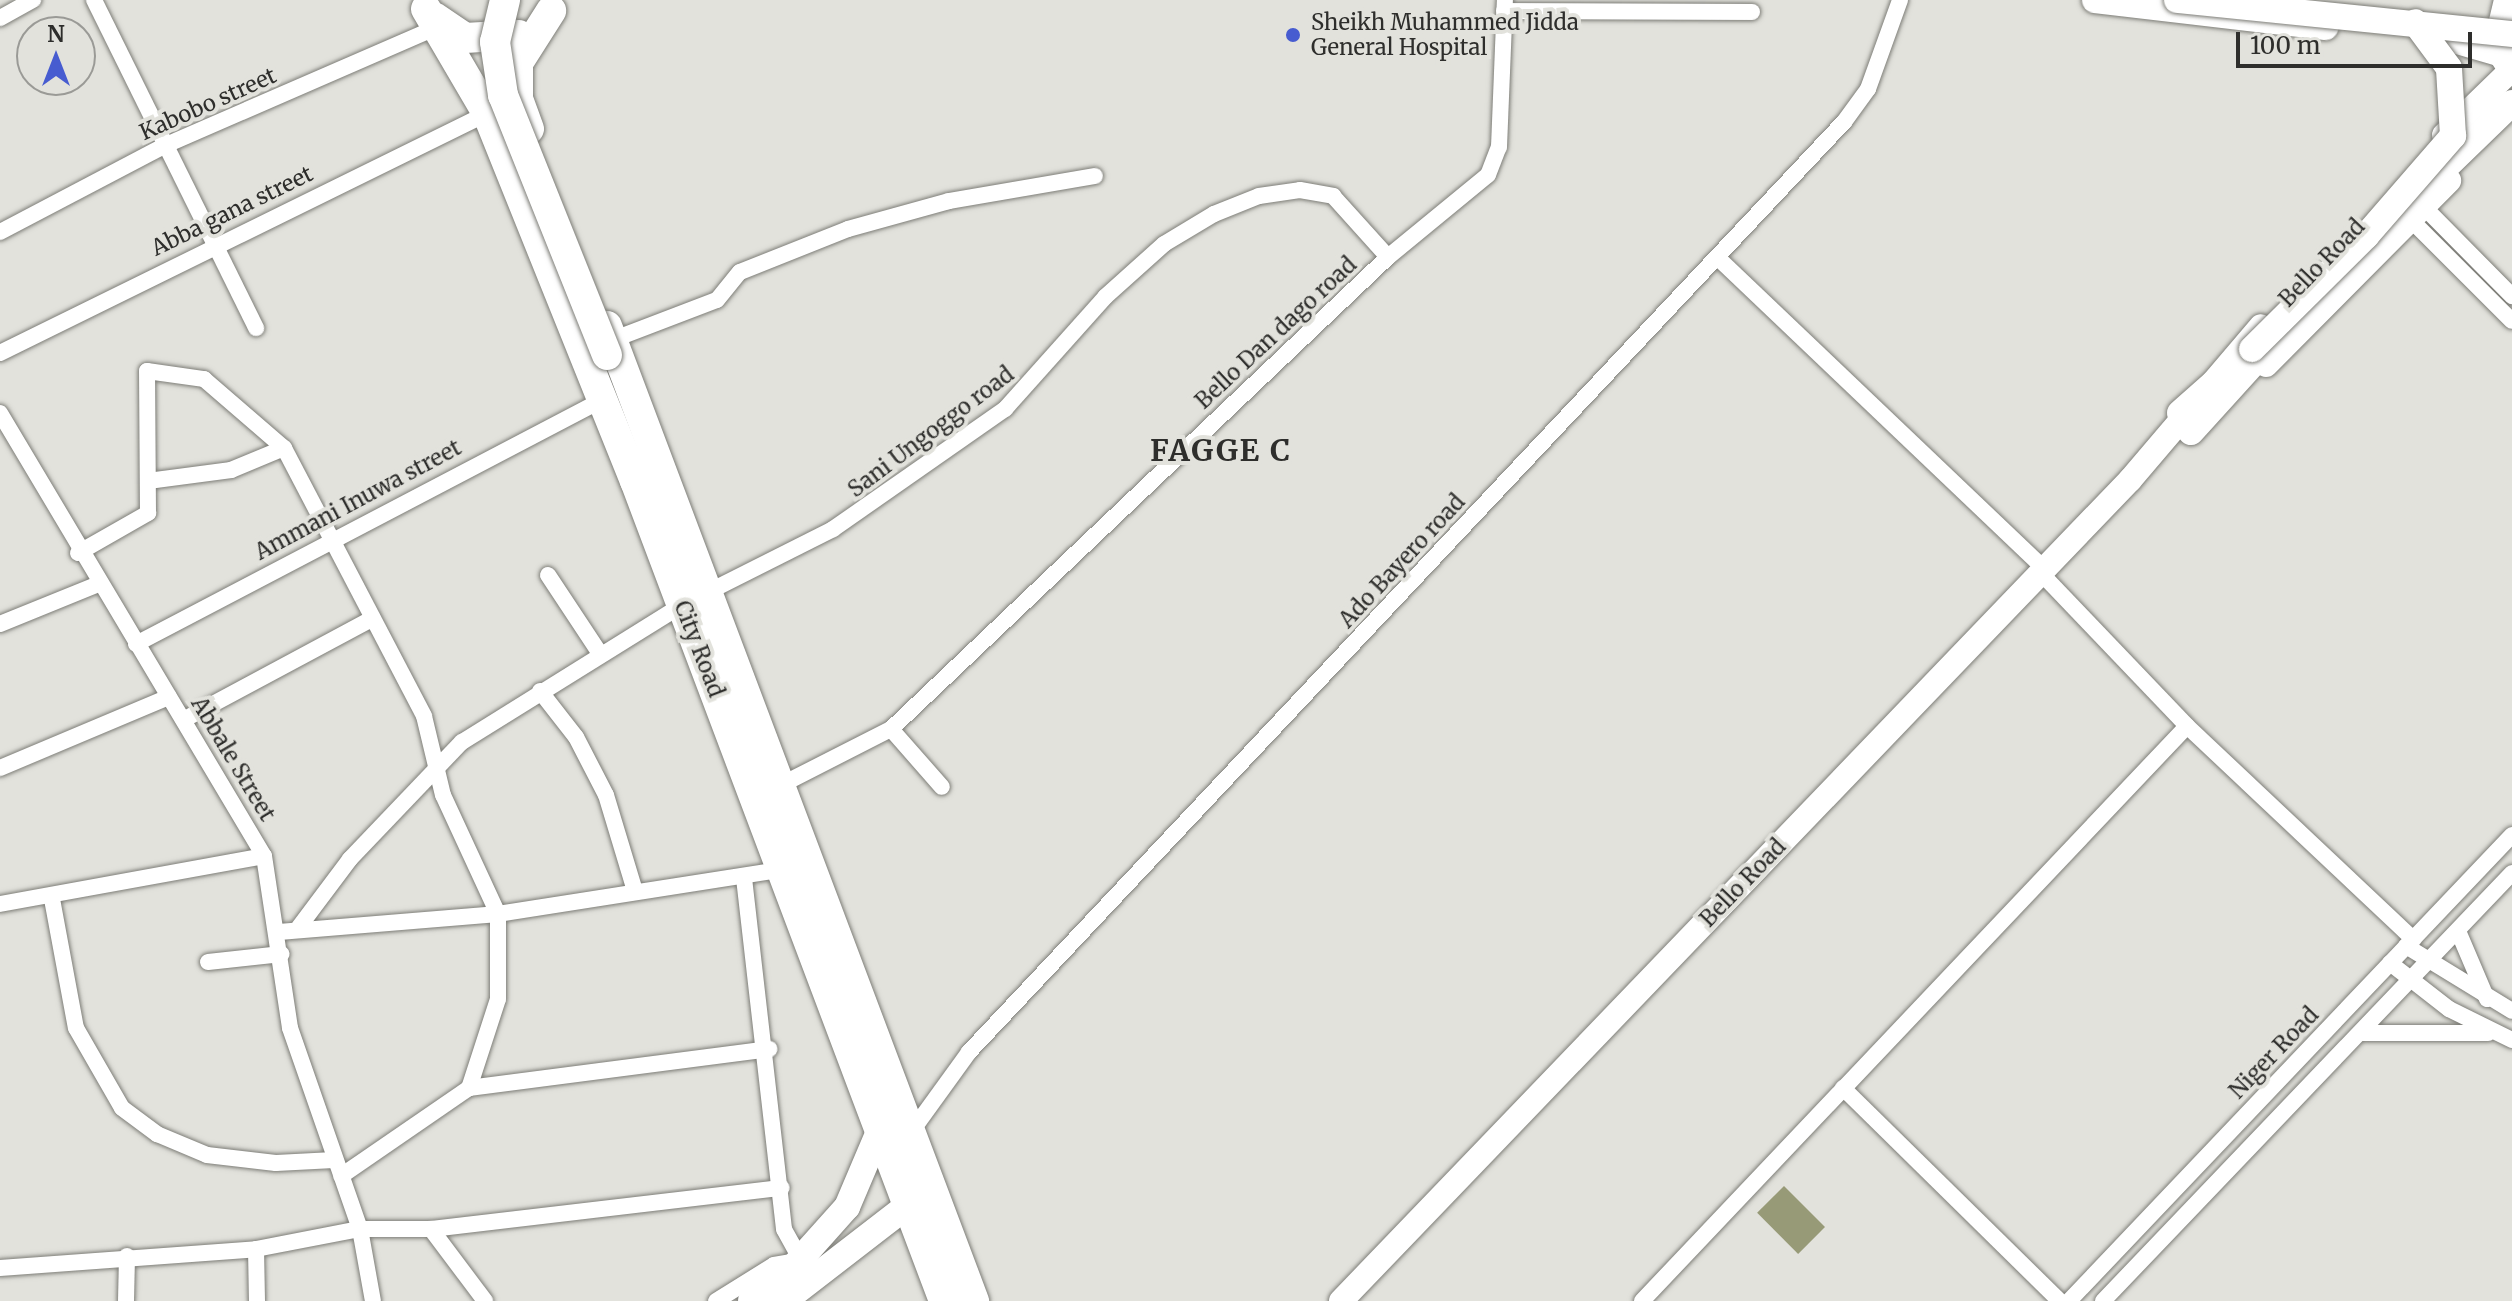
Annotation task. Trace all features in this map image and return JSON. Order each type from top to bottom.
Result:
[{"type":"highway","points":[[505,0],[495,42],[503,95],[609,347]]},
{"type":"highway","points":[[555,5],[518,63],[518,98],[609,347]]},
{"type":"highway","points":[[429,12],[465,38],[489,41],[534,28],[555,5]]},
{"type":"highway","name":"City Road","points":[[429,12],[487,113],[602,400],[777,787],[908,1136],[974,1301]]},
{"type":"highway","name":"City Road","points":[[609,347],[627,383],[694,599],[784,869],[878,1134],[944,1301]]},
{"type":"main road","points":[[2095,0],[2237,21],[2437,36],[2509,35]]},
{"type":"main road","points":[[2177,0],[2415,22],[2509,35]]},
{"type":"main road","points":[[2352,0],[2509,35]]},
{"type":"main road","points":[[2186,423],[2366,236],[2453,136],[2449,68],[2415,22]]},
{"type":"main road","points":[[2256,351],[2512,103]]},
{"type":"main road","points":[[798,1284],[847,1207],[878,1134]]},
{"type":"main road","points":[[751,1301],[798,1284],[907,1206]]},
{"type":"street","points":[[0,18],[33,0]]},
{"type":"street","points":[[94,0],[256,328]]},
{"type":"street","name":"Ado Bayero road","points":[[908,1136],[969,1052],[1718,258],[1852,111],[1900,0]]},
{"type":"street","points":[[1504,5],[1752,12]]},
{"type":"street","name":"Bello Dan dago road","points":[[777,787],[891,729],[1388,257],[1497,160],[1504,5]]},
{"type":"street","name":"Kabobo street","points":[[0,232],[429,12]]},
{"type":"street","name":"Bello Road","points":[[2186,423],[2509,35]]},
{"type":"street","name":"Abba gana street","points":[[0,353],[213,243],[518,98]]},
{"type":"street","name":"Bello Road","points":[[1341,1301],[2041,569],[2186,423],[2512,121]]},
{"type":"street","points":[[609,347],[717,300],[740,272],[848,229],[949,201],[1095,176]]},
{"type":"street","name":"Sani Ungoggo road","points":[[299,927],[350,859],[462,742],[599,652],[694,599],[833,529],[1005,409],[1105,297],[1164,244],[1214,214],[1286,192],[1333,196],[1388,257]]},
{"type":"street","points":[[2416,213],[2512,296]]},
{"type":"street","points":[[2416,213],[2512,321]]},
{"type":"street","points":[[1718,258],[2041,569],[2187,726],[2426,961],[2512,1011]]},
{"type":"street","points":[[78,553],[145,517],[148,481],[143,378],[153,369],[204,379],[284,448],[424,716],[476,878],[498,914],[498,999],[469,1088]]},
{"type":"street","name":"Ammani Inuwa street","points":[[136,644],[331,537],[602,400]]},
{"type":"street","name":"Abbale Street","points":[[0,413],[96,585],[185,719],[264,856],[279,932],[290,1028],[360,1229],[373,1301]]},
{"type":"street","points":[[148,481],[231,470],[284,448]]},
{"type":"street","points":[[548,575],[599,652]]},
{"type":"street","points":[[0,624],[96,585]]},
{"type":"street","points":[[185,719],[373,618]]},
{"type":"street","points":[[540,691],[576,737],[606,795],[635,891]]},
{"type":"street","points":[[0,768],[169,697]]},
{"type":"street","points":[[1642,1301],[2187,726]]},
{"type":"street","points":[[891,729],[942,787]]},
{"type":"street","name":"Niger Road","points":[[2069,1301],[2512,835]]},
{"type":"street","points":[[0,904],[52,899],[264,856]]},
{"type":"street","points":[[279,932],[299,927],[498,914],[784,869]]},
{"type":"street","points":[[2103,1301],[2512,873]]},
{"type":"street","points":[[744,876],[769,1049],[784,1229],[798,1284]]},
{"type":"street","points":[[52,899],[76,1028],[122,1108],[157,1134],[207,1155],[276,1163],[334,1160]]},
{"type":"street","points":[[2458,931],[2487,999]]},
{"type":"street","points":[[208,962],[282,954]]},
{"type":"street","points":[[2390,963],[2490,1033],[2512,1040]]},
{"type":"street","points":[[2362,1033],[2490,1033]]},
{"type":"street","points":[[341,1176],[469,1088],[769,1049]]},
{"type":"street","points":[[1843,1088],[2060,1301]]},
{"type":"street","points":[[0,1268],[127,1256],[256,1249],[360,1229],[431,1229],[782,1188]]},
{"type":"street","points":[[431,1229],[485,1301]]},
{"type":"street","points":[[256,1249],[257,1301]]},
{"type":"street","points":[[126,1301],[127,1256]]},
{"type":"street","points":[[716,1301],[774,1265],[798,1284]]},
{"type":"shaded area","points":[[1784,1186],[1825,1227],[1798,1254],[1757,1213]]},
{"type":"place","name":"Sheikh Muhammed Jidda General Hospital","points":[[1293,35]]},
{"type":"district","name":"FAGGE C","points":[[1221,450]]}]
